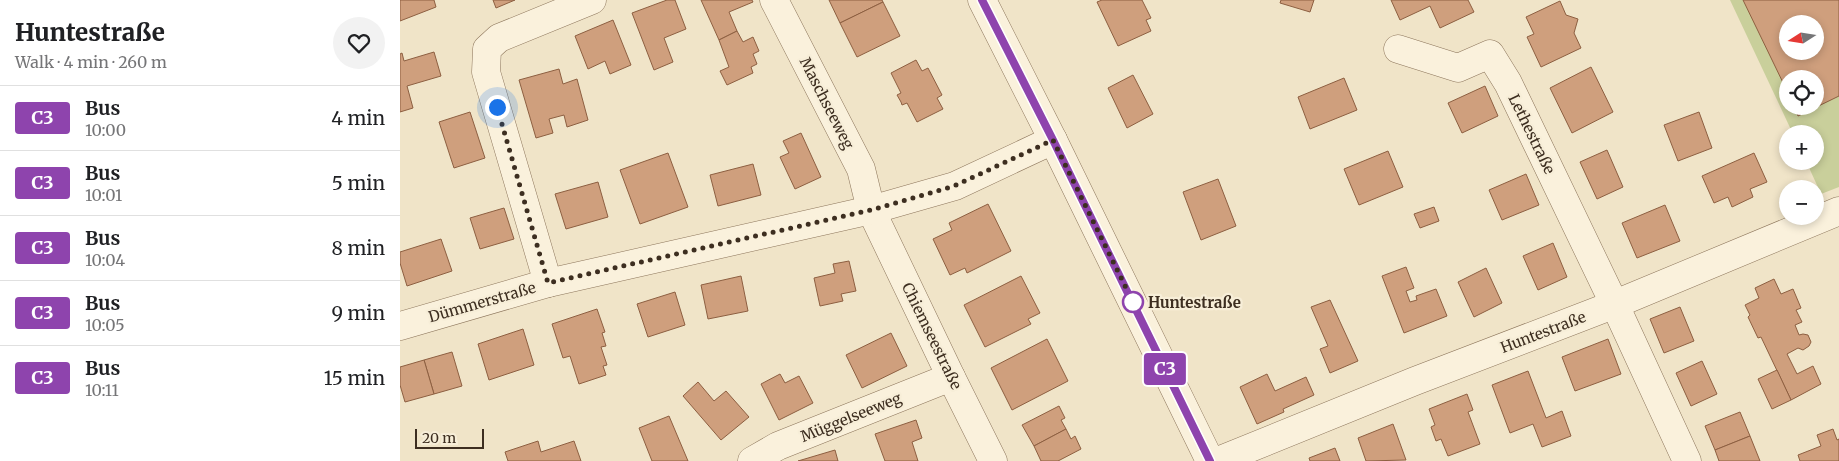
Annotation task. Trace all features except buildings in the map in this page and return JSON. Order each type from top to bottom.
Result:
[{"type":"street","points":[[548,283],[486,72],[487,49],[499,38],[592,0]]},
{"type":"street","name":"Maschseeweg","points":[[774,0],[861,169],[871,210]]},
{"type":"street","points":[[982,0],[1053,140],[1210,461]]},
{"type":"street","name":"Lethestraße","points":[[1398,49],[1458,68],[1490,54],[1508,83],[1614,305]]},
{"type":"street","name":"Dümmerstraße","points":[[400,326],[548,283],[871,210],[954,186],[1053,140]]},
{"type":"street","name":"Chiemseestraße","points":[[871,210],[993,461]]},
{"type":"street","name":"Huntestraße","points":[[1218,461],[1415,381],[1614,305],[1839,211]]},
{"type":"street","points":[[1614,305],[1687,461]]},
{"type":"street","name":"Müggelseeweg","points":[[752,461],[778,446],[951,377]]},
{"type":"green space","points":[[1730,0],[1839,0],[1839,187],[1824,193],[1824,180],[1815,180],[1810,170],[1824,170],[1824,125],[1789,125],[1784,115],[1824,115],[1824,70],[1779,70],[1779,104]]},
{"type":"bus line","name":"C3","points":[[982,0],[1053,140],[1210,461]]},
{"type":"place","name":"Huntestraße","points":[[1133,302]]},
{"type":"route","points":[[497,107],[548,283],[871,210],[954,186],[1053,140],[1136,308],[1133,302]]}]
